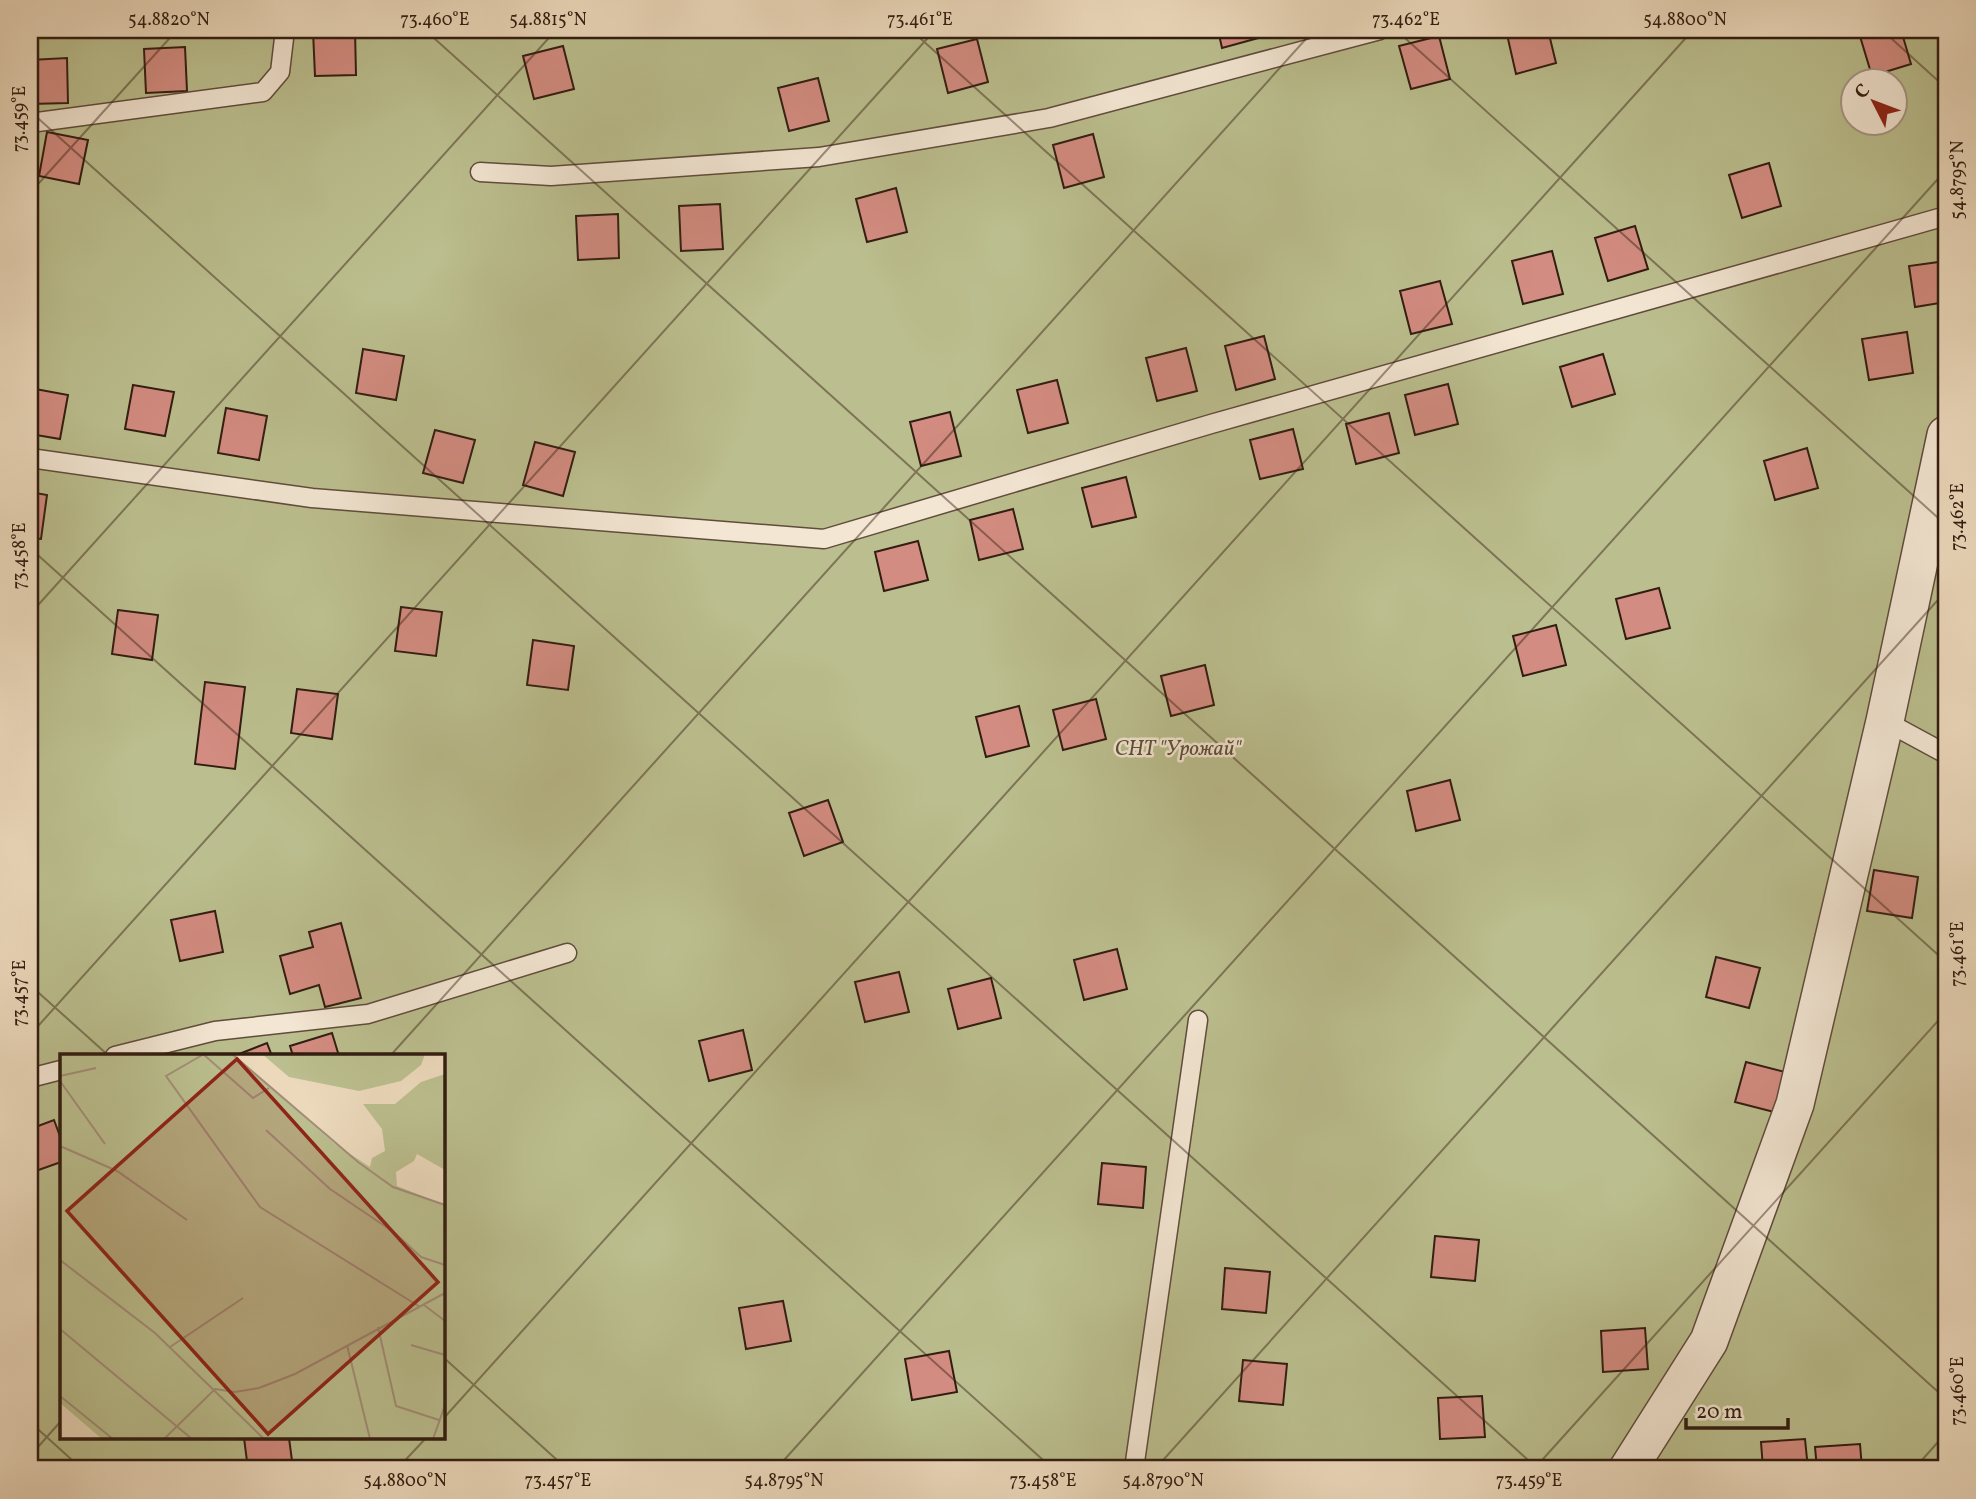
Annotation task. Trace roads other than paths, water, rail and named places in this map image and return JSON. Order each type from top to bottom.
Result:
[{"type":"street","points":[[1628,1469],[1709,1341],[1795,1104],[1940,493],[1946,435]]},
{"type":"lane","points":[[30,123],[263,92],[280,72],[285,30]]},
{"type":"lane","points":[[480,172],[551,176],[818,158],[1049,118],[1380,30]]},
{"type":"lane","points":[[30,458],[312,498],[824,539],[1211,424],[1946,215]]},
{"type":"lane","points":[[1885,721],[1946,754]]},
{"type":"lane","points":[[123,1054],[215,1031],[368,1014],[567,953]]},
{"type":"lane","points":[[1134,1469],[1198,1020]]},
{"type":"lane","points":[[30,1077],[60,1070]]},
{"type":"park label","name":"СНТ \"Урожай\"","points":[[1178,749]]}]
